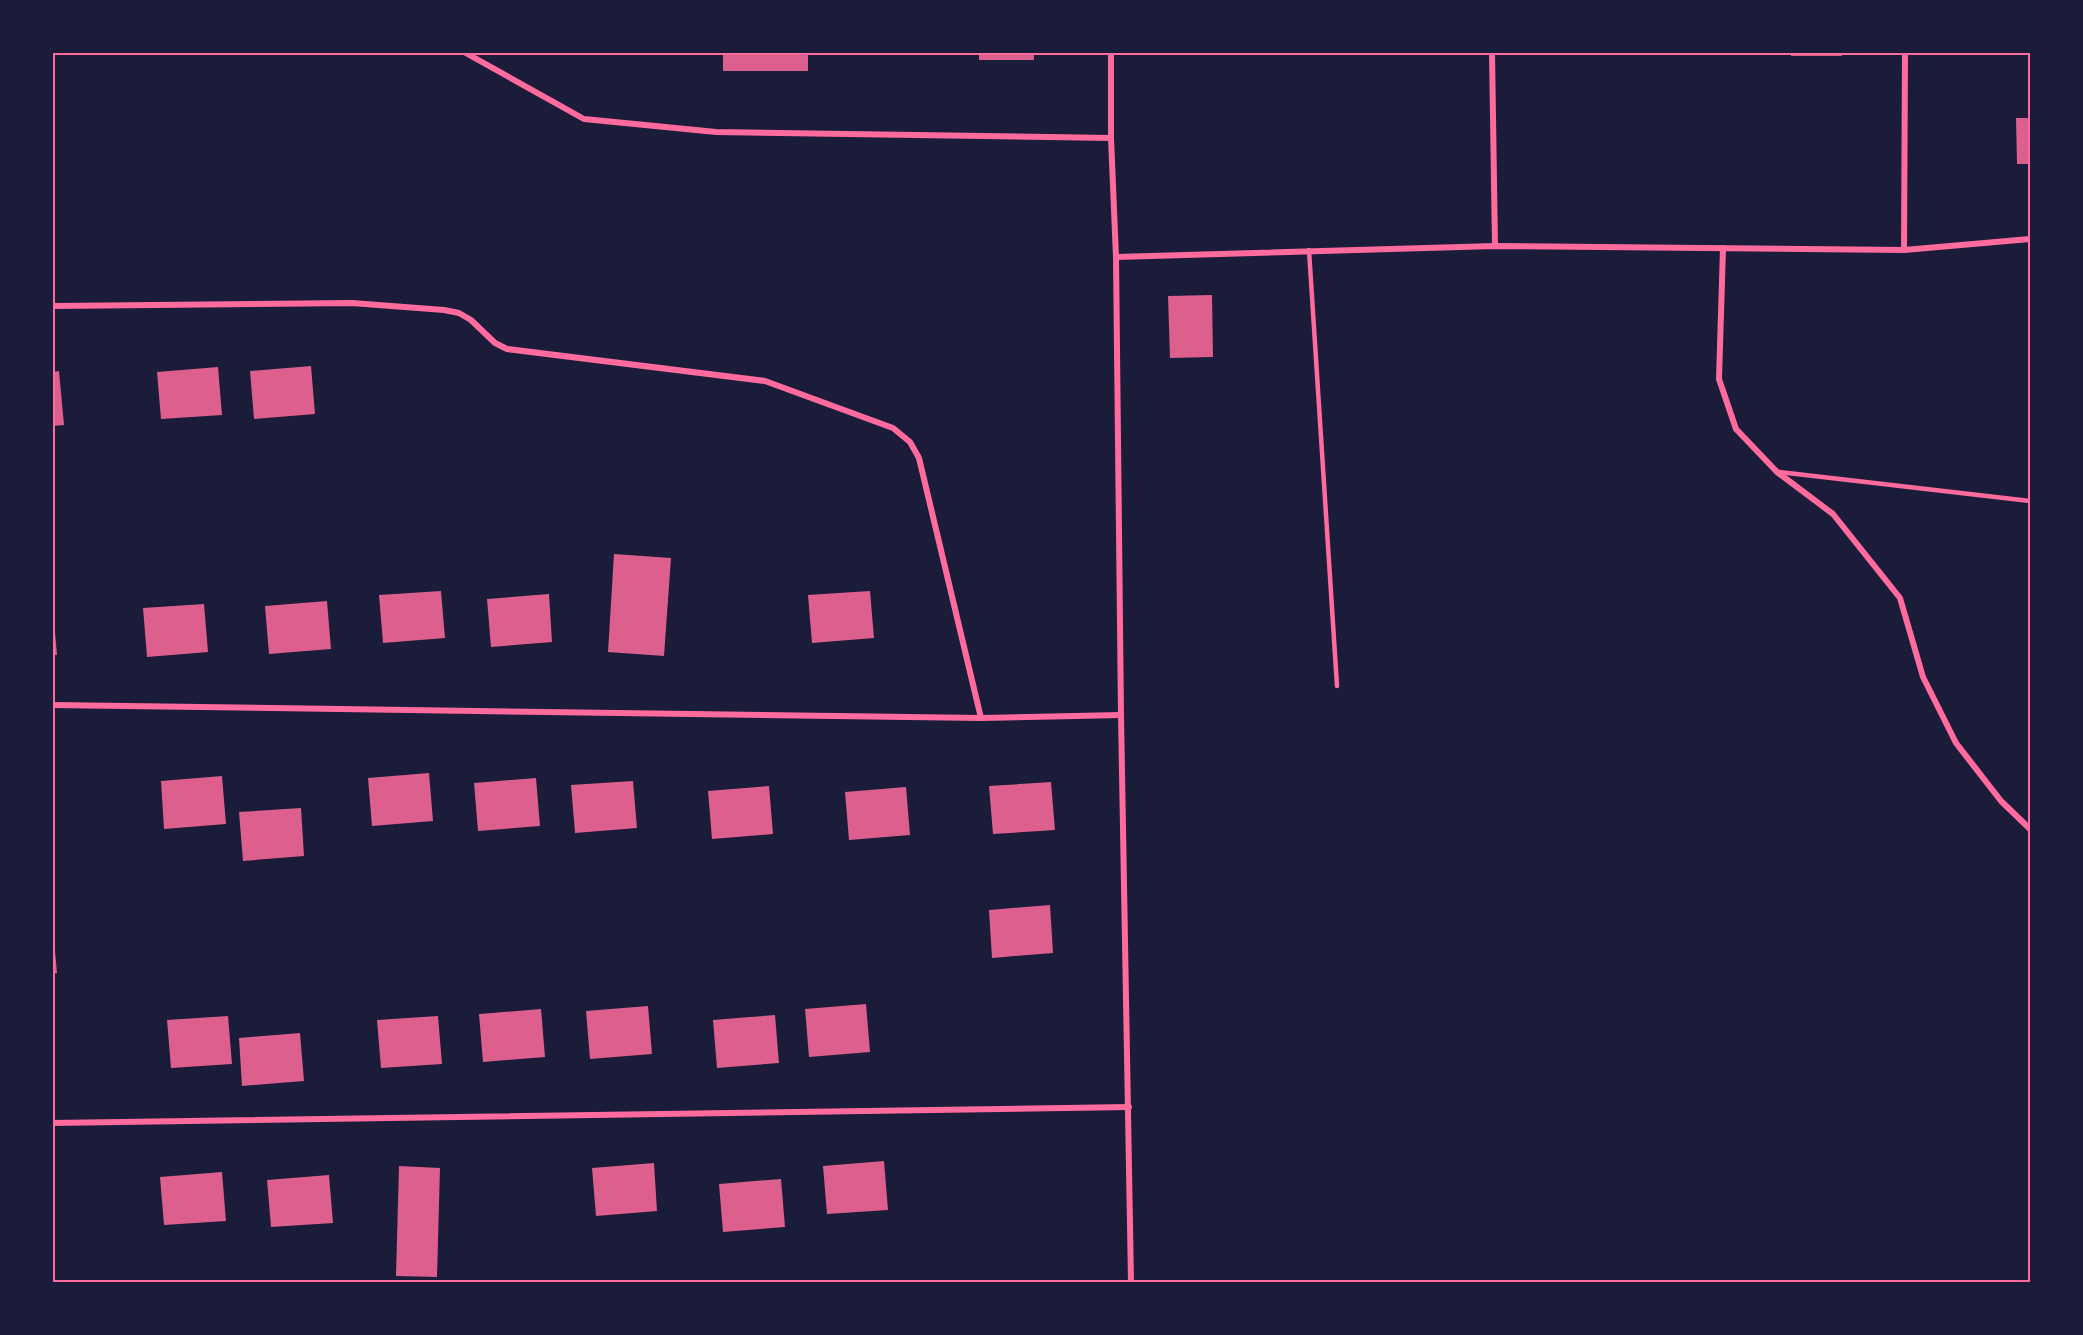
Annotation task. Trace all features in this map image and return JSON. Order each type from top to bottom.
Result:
[{"type":"street","points":[[464,52],[584,120],[716,132],[1112,138]]},
{"type":"street","points":[[1111,52],[1131,1282]]},
{"type":"street","points":[[1492,52],[1495,246]]},
{"type":"street","points":[[1904,250],[1905,52]]},
{"type":"street","points":[[1116,257],[1495,246],[1904,250],[2031,239]]},
{"type":"street","points":[[1723,248],[1719,379],[1736,429],[1777,472],[1833,514],[1900,598],[1923,677],[1956,743],[2001,801],[2031,829]]},
{"type":"street","points":[[52,306],[352,303],[444,310],[459,313],[471,320],[495,343],[507,349],[765,381],[893,428],[910,442],[919,458],[981,718]]},
{"type":"street","points":[[52,705],[981,718],[1121,715]]},
{"type":"street","points":[[52,1123],[1129,1107]]},
{"type":"lane","points":[[1309,250],[1337,686]]},
{"type":"lane","points":[[1777,472],[2031,501]]},
{"type":"building","points":[[723,52],[808,52],[808,71],[723,71]]},
{"type":"building","points":[[979,52],[1034,52],[1034,60],[979,60]]},
{"type":"building","points":[[1791,52],[1842,52],[1842,56],[1791,56]]},
{"type":"building","points":[[2016,118],[2030,118],[2030,164],[2017,164]]},
{"type":"building","points":[[1212,295],[1213,357],[1170,358],[1168,296]]},
{"type":"building","points":[[311,366],[315,414],[254,419],[250,371]]},
{"type":"building","points":[[218,367],[222,415],[161,419],[157,372]]},
{"type":"building","points":[[59,371],[64,425],[52,426],[52,372]]},
{"type":"building","points":[[614,554],[671,558],[664,656],[608,652]]},
{"type":"building","points":[[441,591],[445,638],[383,643],[379,595]]},
{"type":"building","points":[[870,591],[874,638],[812,643],[808,595]]},
{"type":"building","points":[[549,594],[552,642],[491,647],[487,599]]},
{"type":"building","points":[[327,601],[331,649],[269,654],[265,606]]},
{"type":"building","points":[[204,604],[208,652],[147,657],[143,608]]},
{"type":"building","points":[[52,620],[54,620],[57,655],[52,655]]},
{"type":"building","points":[[429,773],[433,821],[372,826],[368,778]]},
{"type":"building","points":[[222,776],[226,824],[164,829],[161,781]]},
{"type":"building","points":[[536,778],[540,826],[478,831],[474,783]]},
{"type":"building","points":[[633,781],[637,828],[575,833],[571,785]]},
{"type":"building","points":[[1051,782],[1055,830],[993,834],[989,786]]},
{"type":"building","points":[[769,786],[773,834],[712,839],[708,791]]},
{"type":"building","points":[[906,787],[910,835],[849,840],[845,792]]},
{"type":"building","points":[[301,808],[304,856],[243,861],[239,812]]},
{"type":"building","points":[[1050,905],[1053,953],[992,958],[989,910]]},
{"type":"building","points":[[54,940],[57,973],[52,974],[52,941]]},
{"type":"building","points":[[866,1004],[870,1052],[809,1057],[805,1009]]},
{"type":"building","points":[[648,1006],[652,1054],[590,1059],[586,1011]]},
{"type":"building","points":[[541,1009],[545,1057],[483,1062],[479,1014]]},
{"type":"building","points":[[775,1015],[779,1063],[717,1068],[713,1020]]},
{"type":"building","points":[[228,1016],[232,1064],[171,1068],[167,1020]]},
{"type":"building","points":[[438,1016],[442,1064],[381,1068],[377,1020]]},
{"type":"building","points":[[300,1033],[304,1081],[242,1086],[239,1038]]},
{"type":"building","points":[[884,1161],[888,1210],[827,1214],[823,1166]]},
{"type":"building","points":[[654,1163],[657,1211],[596,1216],[592,1168]]},
{"type":"building","points":[[399,1166],[440,1168],[437,1277],[396,1276]]},
{"type":"building","points":[[222,1172],[226,1221],[164,1225],[160,1177]]},
{"type":"building","points":[[329,1175],[333,1223],[271,1227],[267,1180]]},
{"type":"building","points":[[781,1179],[785,1227],[723,1232],[719,1184]]}]
